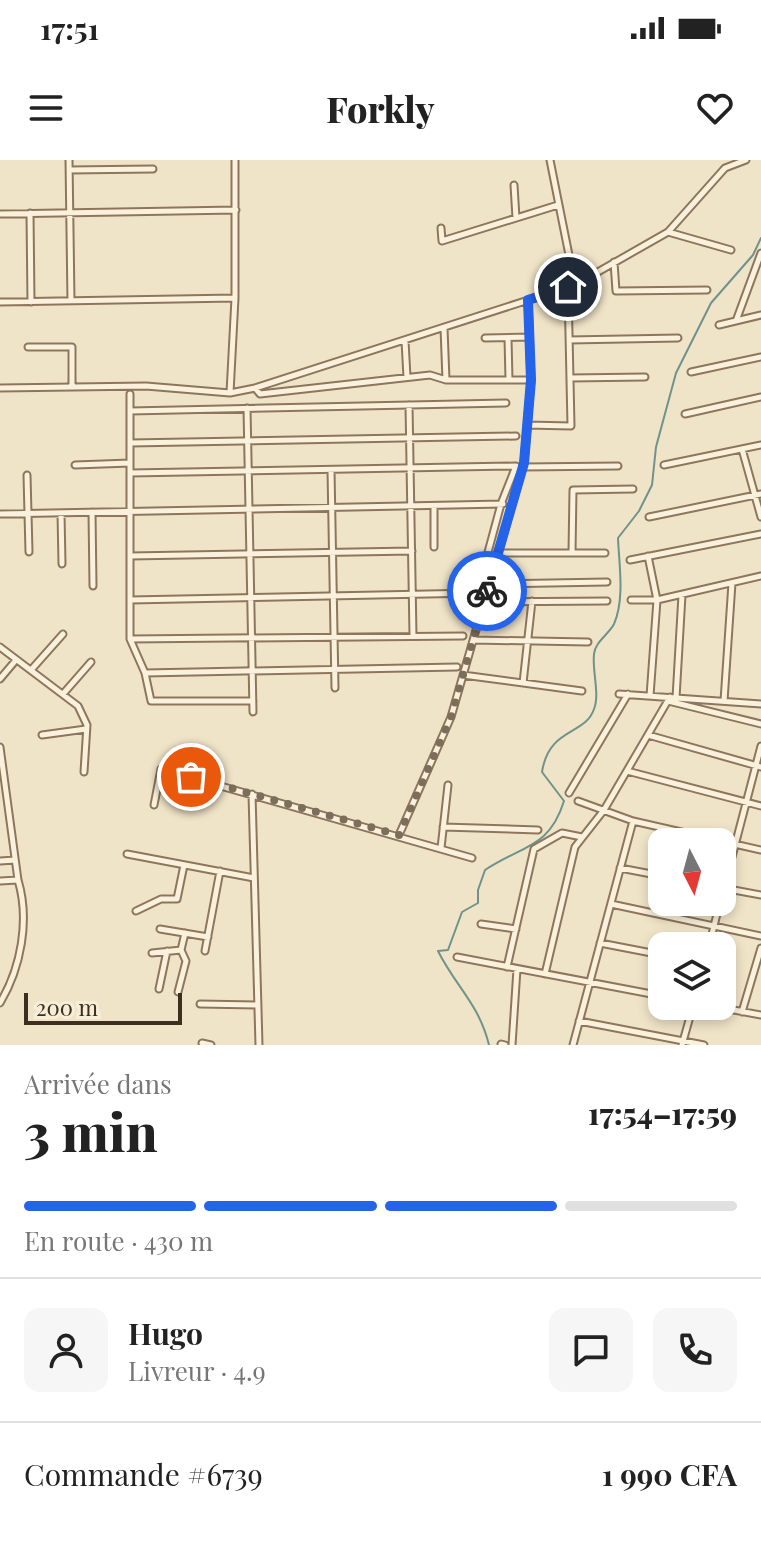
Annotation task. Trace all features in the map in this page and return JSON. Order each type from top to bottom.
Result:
[{"type":"street","points":[[69,160],[71,301]]},
{"type":"street","points":[[230,393],[235,298],[235,160]]},
{"type":"street","points":[[527,425],[571,426],[569,340],[572,286],[550,160]]},
{"type":"street","points":[[0,388],[146,386],[230,393],[255,388],[572,286],[668,232],[725,168],[746,160]]},
{"type":"street","points":[[69,170],[153,169]]},
{"type":"street","points":[[514,185],[516,218]]},
{"type":"street","points":[[441,228],[442,241],[558,205]]},
{"type":"street","points":[[0,214],[236,210]]},
{"type":"street","points":[[30,213],[31,302]]},
{"type":"street","points":[[668,232],[731,250]]},
{"type":"street","points":[[736,321],[761,253]]},
{"type":"street","points":[[614,262],[616,291],[707,290]]},
{"type":"street","points":[[0,302],[235,298]]},
{"type":"street","points":[[399,835],[451,717],[522,467],[531,380],[528,300]]},
{"type":"street","points":[[719,325],[761,315]]},
{"type":"street","points":[[444,328],[446,380]]},
{"type":"street","points":[[485,338],[529,337]]},
{"type":"street","points":[[508,338],[509,380]]},
{"type":"street","points":[[569,340],[678,338]]},
{"type":"street","points":[[405,341],[407,377]]},
{"type":"street","points":[[28,347],[72,347],[72,387]]},
{"type":"street","points":[[691,372],[761,357]]},
{"type":"street","points":[[255,388],[260,394],[430,375],[446,380],[531,380]]},
{"type":"street","points":[[570,378],[645,377]]},
{"type":"street","points":[[130,394],[130,639],[145,673],[151,701],[253,701]]},
{"type":"street","points":[[685,414],[761,397]]},
{"type":"street","points":[[130,411],[506,403]]},
{"type":"street","points":[[409,405],[413,636]]},
{"type":"street","points":[[247,408],[253,712]]},
{"type":"street","points":[[130,443],[516,436]]},
{"type":"street","points":[[664,465],[761,445]]},
{"type":"street","points":[[742,449],[758,494],[761,517]]},
{"type":"street","points":[[75,465],[130,463]]},
{"type":"street","points":[[130,473],[516,466],[501,504],[477,593],[130,600]]},
{"type":"street","points":[[522,467],[618,466]]},
{"type":"street","points":[[331,470],[335,688]]},
{"type":"street","points":[[27,475],[29,552]]},
{"type":"street","points":[[572,553],[573,490],[633,489]]},
{"type":"street","points":[[649,517],[758,494]]},
{"type":"street","points":[[0,514],[511,504]]},
{"type":"street","points":[[434,506],[434,547]]},
{"type":"street","points":[[92,512],[93,586]]},
{"type":"street","points":[[61,513],[62,564]]},
{"type":"street","points":[[630,560],[761,534]]},
{"type":"street","points":[[130,556],[412,551]]},
{"type":"street","points":[[498,553],[605,553]]},
{"type":"street","points":[[648,556],[657,600],[650,696]]},
{"type":"street","points":[[631,600],[657,600],[761,576]]},
{"type":"street","points":[[489,584],[607,582]]},
{"type":"street","points":[[724,701],[732,583]]},
{"type":"street","points":[[545,974],[575,847],[604,810],[671,699],[682,595]]},
{"type":"street","points":[[523,683],[532,601]]},
{"type":"street","points":[[484,602],[607,601]]},
{"type":"street","points":[[31,670],[63,634]]},
{"type":"street","points":[[130,639],[463,636]]},
{"type":"street","points":[[473,640],[588,642]]},
{"type":"street","points":[[0,647],[78,706],[86,729],[84,772]]},
{"type":"street","points":[[0,679],[16,660]]},
{"type":"street","points":[[63,694],[91,662]]},
{"type":"street","points":[[145,673],[457,667]]},
{"type":"street","points":[[463,675],[582,691]]},
{"type":"street","points":[[619,694],[761,704]]},
{"type":"street","points":[[569,793],[628,694]]},
{"type":"street","points":[[671,699],[761,724]]},
{"type":"street","points":[[42,735],[86,729]]},
{"type":"street","points":[[648,735],[758,766]]},
{"type":"street","points":[[736,840],[761,746]]},
{"type":"street","points":[[0,747],[23,898],[21,942],[14,980],[0,1003]]},
{"type":"street","points":[[154,805],[161,769],[472,858]]},
{"type":"street","points":[[627,771],[761,806]]},
{"type":"street","points":[[441,848],[448,785]]},
{"type":"street","points":[[252,794],[259,1045]]},
{"type":"street","points":[[578,801],[633,821],[664,828]]},
{"type":"street","points":[[0,822],[11,821]]},
{"type":"street","points":[[573,1045],[633,821]]},
{"type":"street","points":[[443,827],[538,830]]},
{"type":"street","points":[[507,967],[534,849],[562,833],[582,837]]},
{"type":"street","points":[[736,844],[761,850]]},
{"type":"street","points":[[127,854],[254,878]]},
{"type":"street","points":[[0,861],[15,860]]},
{"type":"street","points":[[136,911],[161,899],[177,899],[184,865]]},
{"type":"street","points":[[620,868],[648,873]]},
{"type":"street","points":[[205,951],[220,871]]},
{"type":"street","points":[[0,881],[18,880]]},
{"type":"street","points":[[736,892],[761,895]]},
{"type":"street","points":[[611,904],[761,936]]},
{"type":"street","points":[[712,932],[716,916]]},
{"type":"street","points":[[481,924],[516,929]]},
{"type":"street","points":[[160,929],[208,937]]},
{"type":"street","points":[[178,992],[186,961],[181,950],[185,933]]},
{"type":"street","points":[[600,943],[648,952]]},
{"type":"street","points":[[742,1012],[761,948]]},
{"type":"street","points":[[152,953],[181,950]]},
{"type":"street","points":[[159,989],[167,951]]},
{"type":"street","points":[[457,957],[648,993]]},
{"type":"street","points":[[512,1045],[517,969]]},
{"type":"street","points":[[200,1004],[258,1005]]},
{"type":"street","points":[[736,1011],[761,1015]]},
{"type":"street","points":[[683,1043],[689,1020]]},
{"type":"street","points":[[579,1021],[704,1045]]},
{"type":"street","points":[[202,1043],[211,1045]]},
{"type":"waterway","points":[[489,1045],[479,1018],[438,951],[448,950],[462,912],[478,903],[478,890],[485,870],[533,844],[551,829],[558,817],[564,801],[542,772],[552,747],[583,724],[594,709],[595,650],[614,624],[619,604],[618,538],[639,511],[652,485],[656,447],[676,373],[711,303],[753,255],[761,238]]},
{"type":"way so far","points":[[191,777],[399,835],[451,717],[487,591]]},
{"type":"route","points":[[487,591],[524,463],[531,380],[528,300],[568,287]]}]
